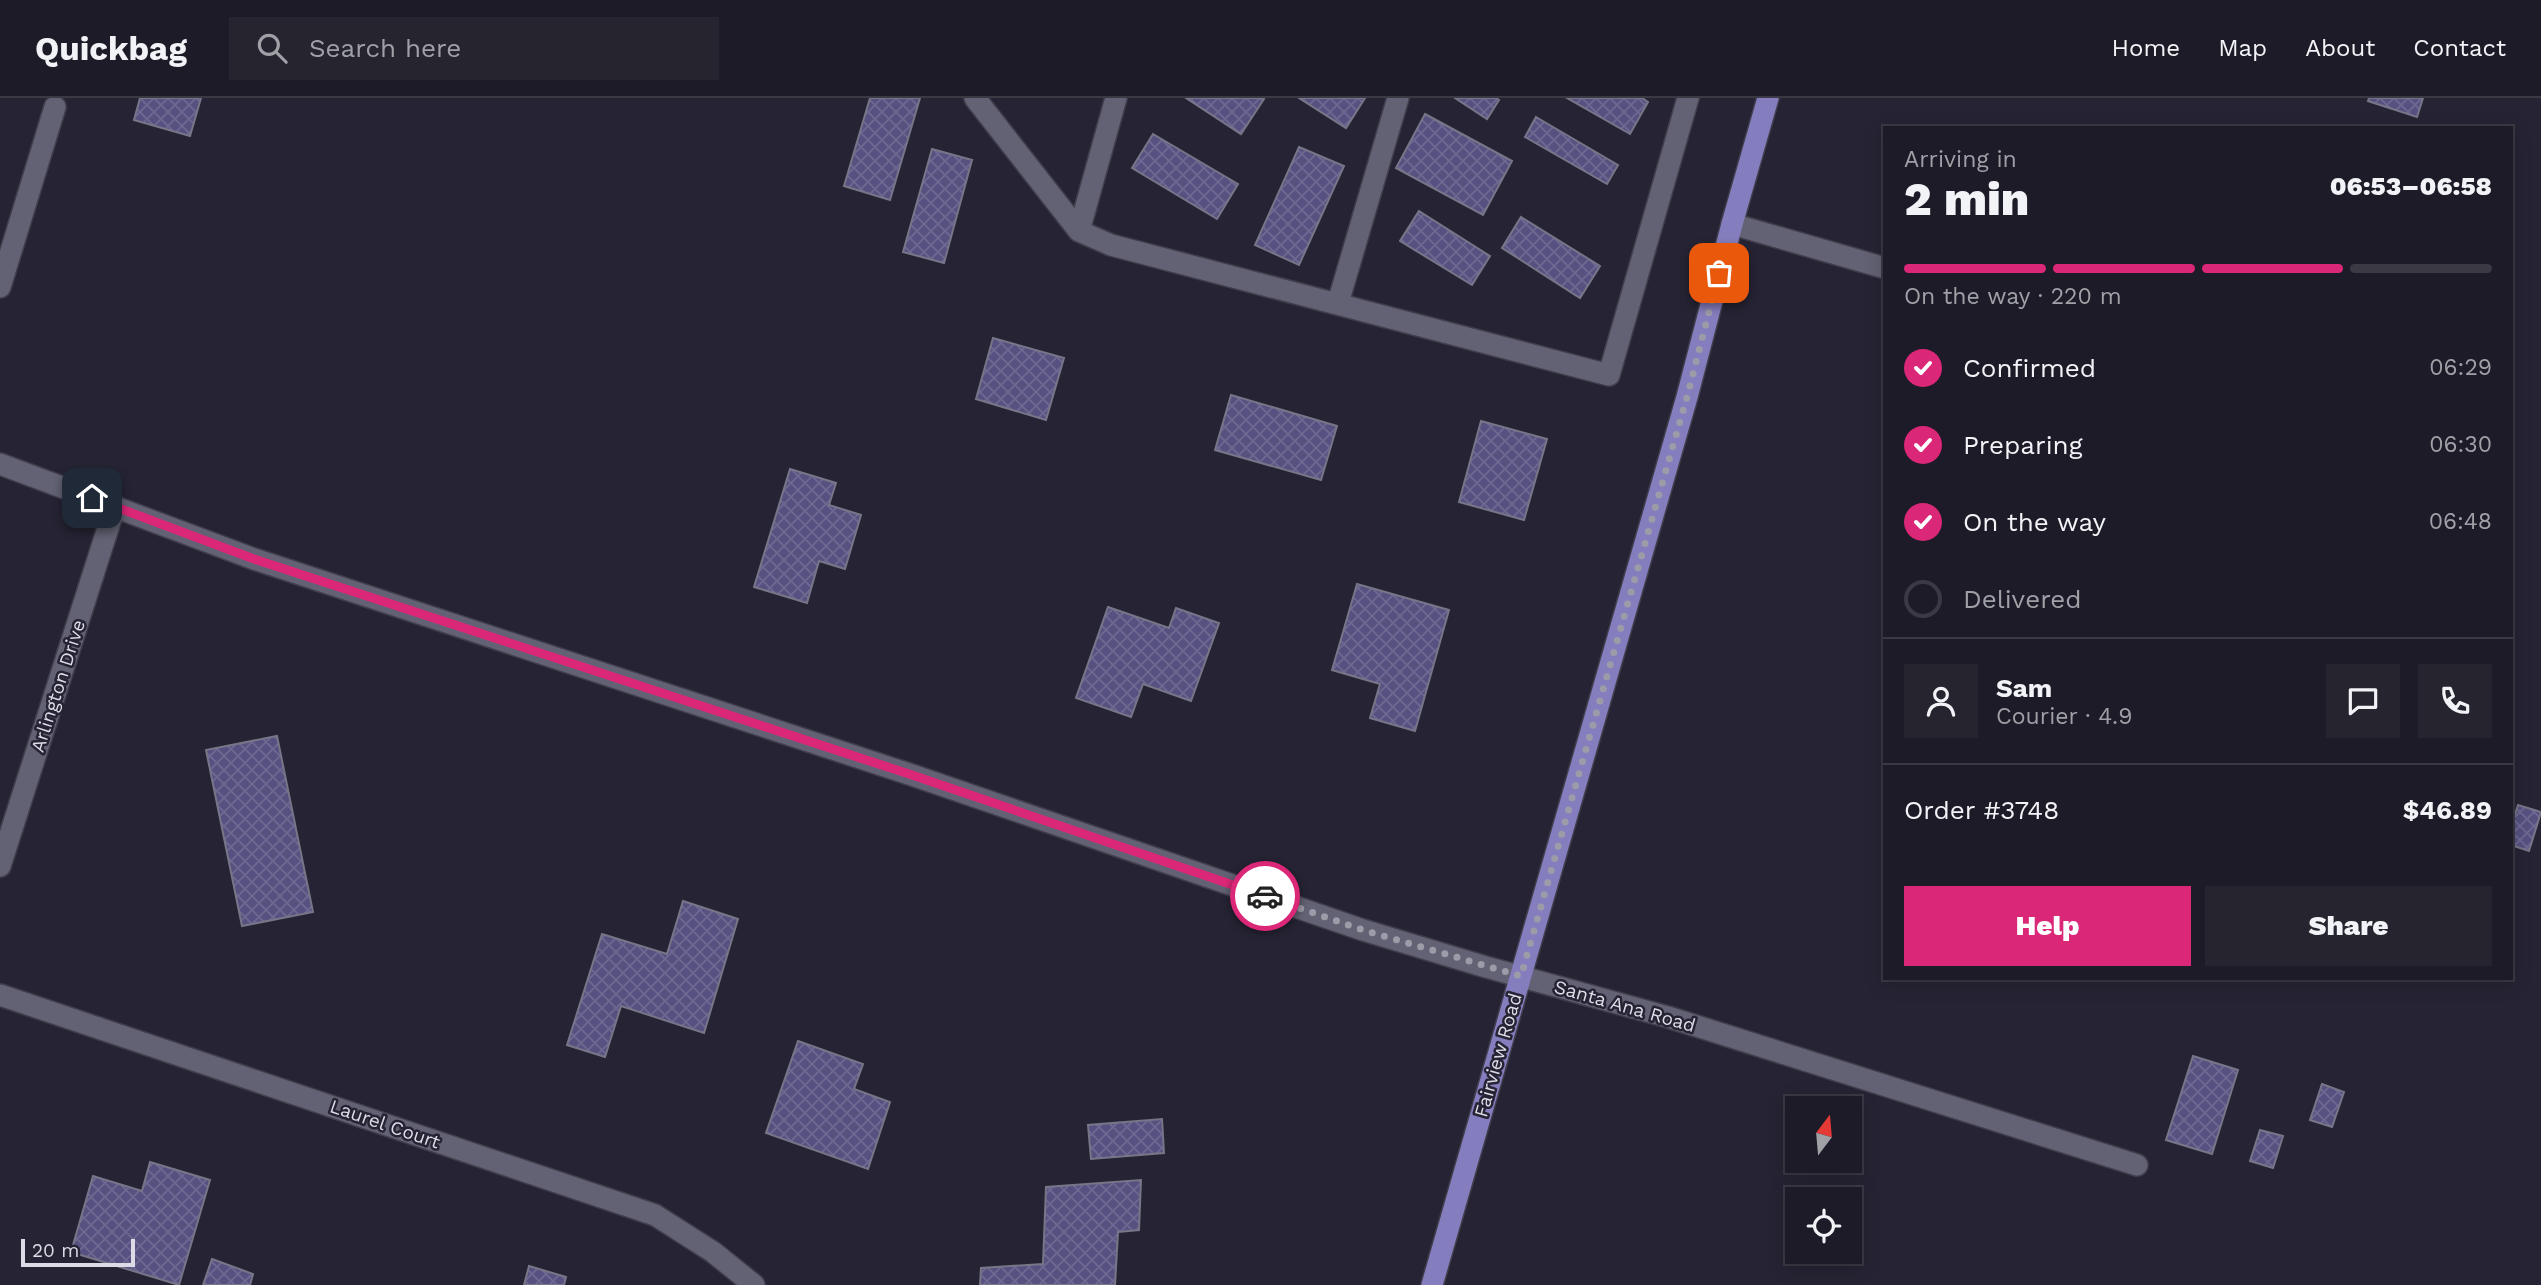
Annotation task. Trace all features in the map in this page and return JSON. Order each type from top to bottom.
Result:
[{"type":"main road","name":"Fairview Road","points":[[1432,1285],[1683,410],[1768,98]]},
{"type":"street","points":[[975,98],[1079,231],[1111,245],[1609,375],[1688,98]]},
{"type":"street","points":[[1079,231],[1116,98]]},
{"type":"street","points":[[1338,303],[1398,98]]},
{"type":"street","points":[[0,287],[55,107]]},
{"type":"street","points":[[1732,224],[1883,267]]},
{"type":"street","name":"Santa Ana Road","points":[[0,464],[254,559],[912,775],[1363,930],[1668,1017],[2137,1165]]},
{"type":"street","name":"Arlington Drive","points":[[0,866],[115,506]]},
{"type":"street","name":"Laurel Court","points":[[0,995],[655,1215],[713,1252],[754,1285]]},
{"type":"building","points":[[140,98],[201,98],[190,136],[134,120]]},
{"type":"building","points":[[870,98],[920,98],[890,200],[844,186]]},
{"type":"building","points":[[1186,98],[1262,98],[1264,99],[1241,134]]},
{"type":"building","points":[[1299,98],[1365,98],[1346,128]]},
{"type":"building","points":[[1455,98],[1496,98],[1499,100],[1487,119]]},
{"type":"building","points":[[1567,98],[1642,98],[1648,102],[1630,134]]},
{"type":"building","points":[[2369,98],[2423,98],[2417,117],[2368,101]]},
{"type":"building","points":[[1425,114],[1512,161],[1483,215],[1396,168]]},
{"type":"building","points":[[1536,117],[1618,165],[1607,184],[1525,137]]},
{"type":"building","points":[[1153,134],[1238,184],[1217,219],[1132,168]]},
{"type":"building","points":[[1299,147],[1344,166],[1299,265],[1255,245]]},
{"type":"building","points":[[932,149],[972,160],[944,263],[903,252]]},
{"type":"building","points":[[1419,211],[1490,256],[1472,285],[1400,241]]},
{"type":"building","points":[[1521,217],[1600,266],[1580,298],[1502,248]]},
{"type":"building","points":[[993,338],[1064,358],[1046,420],[976,399]]},
{"type":"building","points":[[1231,395],[1337,426],[1321,480],[1215,450]]},
{"type":"building","points":[[1481,421],[1547,439],[1524,520],[1459,502]]},
{"type":"building","points":[[790,469],[836,483],[829,505],[861,515],[845,569],[819,561],[807,603],[754,587]]},
{"type":"building","points":[[1357,584],[1449,610],[1415,731],[1370,718],[1380,684],[1332,670]]},
{"type":"building","points":[[1108,607],[1169,628],[1176,608],[1219,623],[1191,701],[1143,684],[1131,717],[1076,698]]},
{"type":"building","points":[[277,736],[313,912],[242,926],[206,750]]},
{"type":"building","points":[[2518,805],[2541,812],[2529,851],[2513,846],[2513,821]]},
{"type":"building","points":[[683,901],[738,919],[704,1033],[621,1006],[605,1057],[567,1045],[602,934],[667,954]]},
{"type":"building","points":[[798,1041],[863,1064],[854,1089],[890,1102],[868,1169],[766,1133]]},
{"type":"building","points":[[2193,1056],[2238,1070],[2212,1154],[2166,1140]]},
{"type":"building","points":[[2322,1084],[2344,1092],[2332,1127],[2310,1120]]},
{"type":"building","points":[[1162,1119],[1164,1153],[1091,1159],[1088,1125]]},
{"type":"building","points":[[2260,1130],[2283,1136],[2273,1168],[2250,1161]]},
{"type":"building","points":[[150,1162],[210,1180],[179,1285],[71,1252],[93,1176],[142,1191]]},
{"type":"building","points":[[1141,1180],[1139,1230],[1118,1232],[1115,1285],[980,1285],[981,1268],[1043,1264],[1046,1187]]},
{"type":"building","points":[[212,1259],[253,1274],[250,1285],[203,1285]]},
{"type":"building","points":[[529,1266],[566,1277],[564,1285],[524,1285]]},
{"type":"way so far","points":[[1265,896],[1363,930],[1521,976],[1687,397],[1719,273]]},
{"type":"route","points":[[92,498],[254,559],[912,775],[1265,896]]}]
